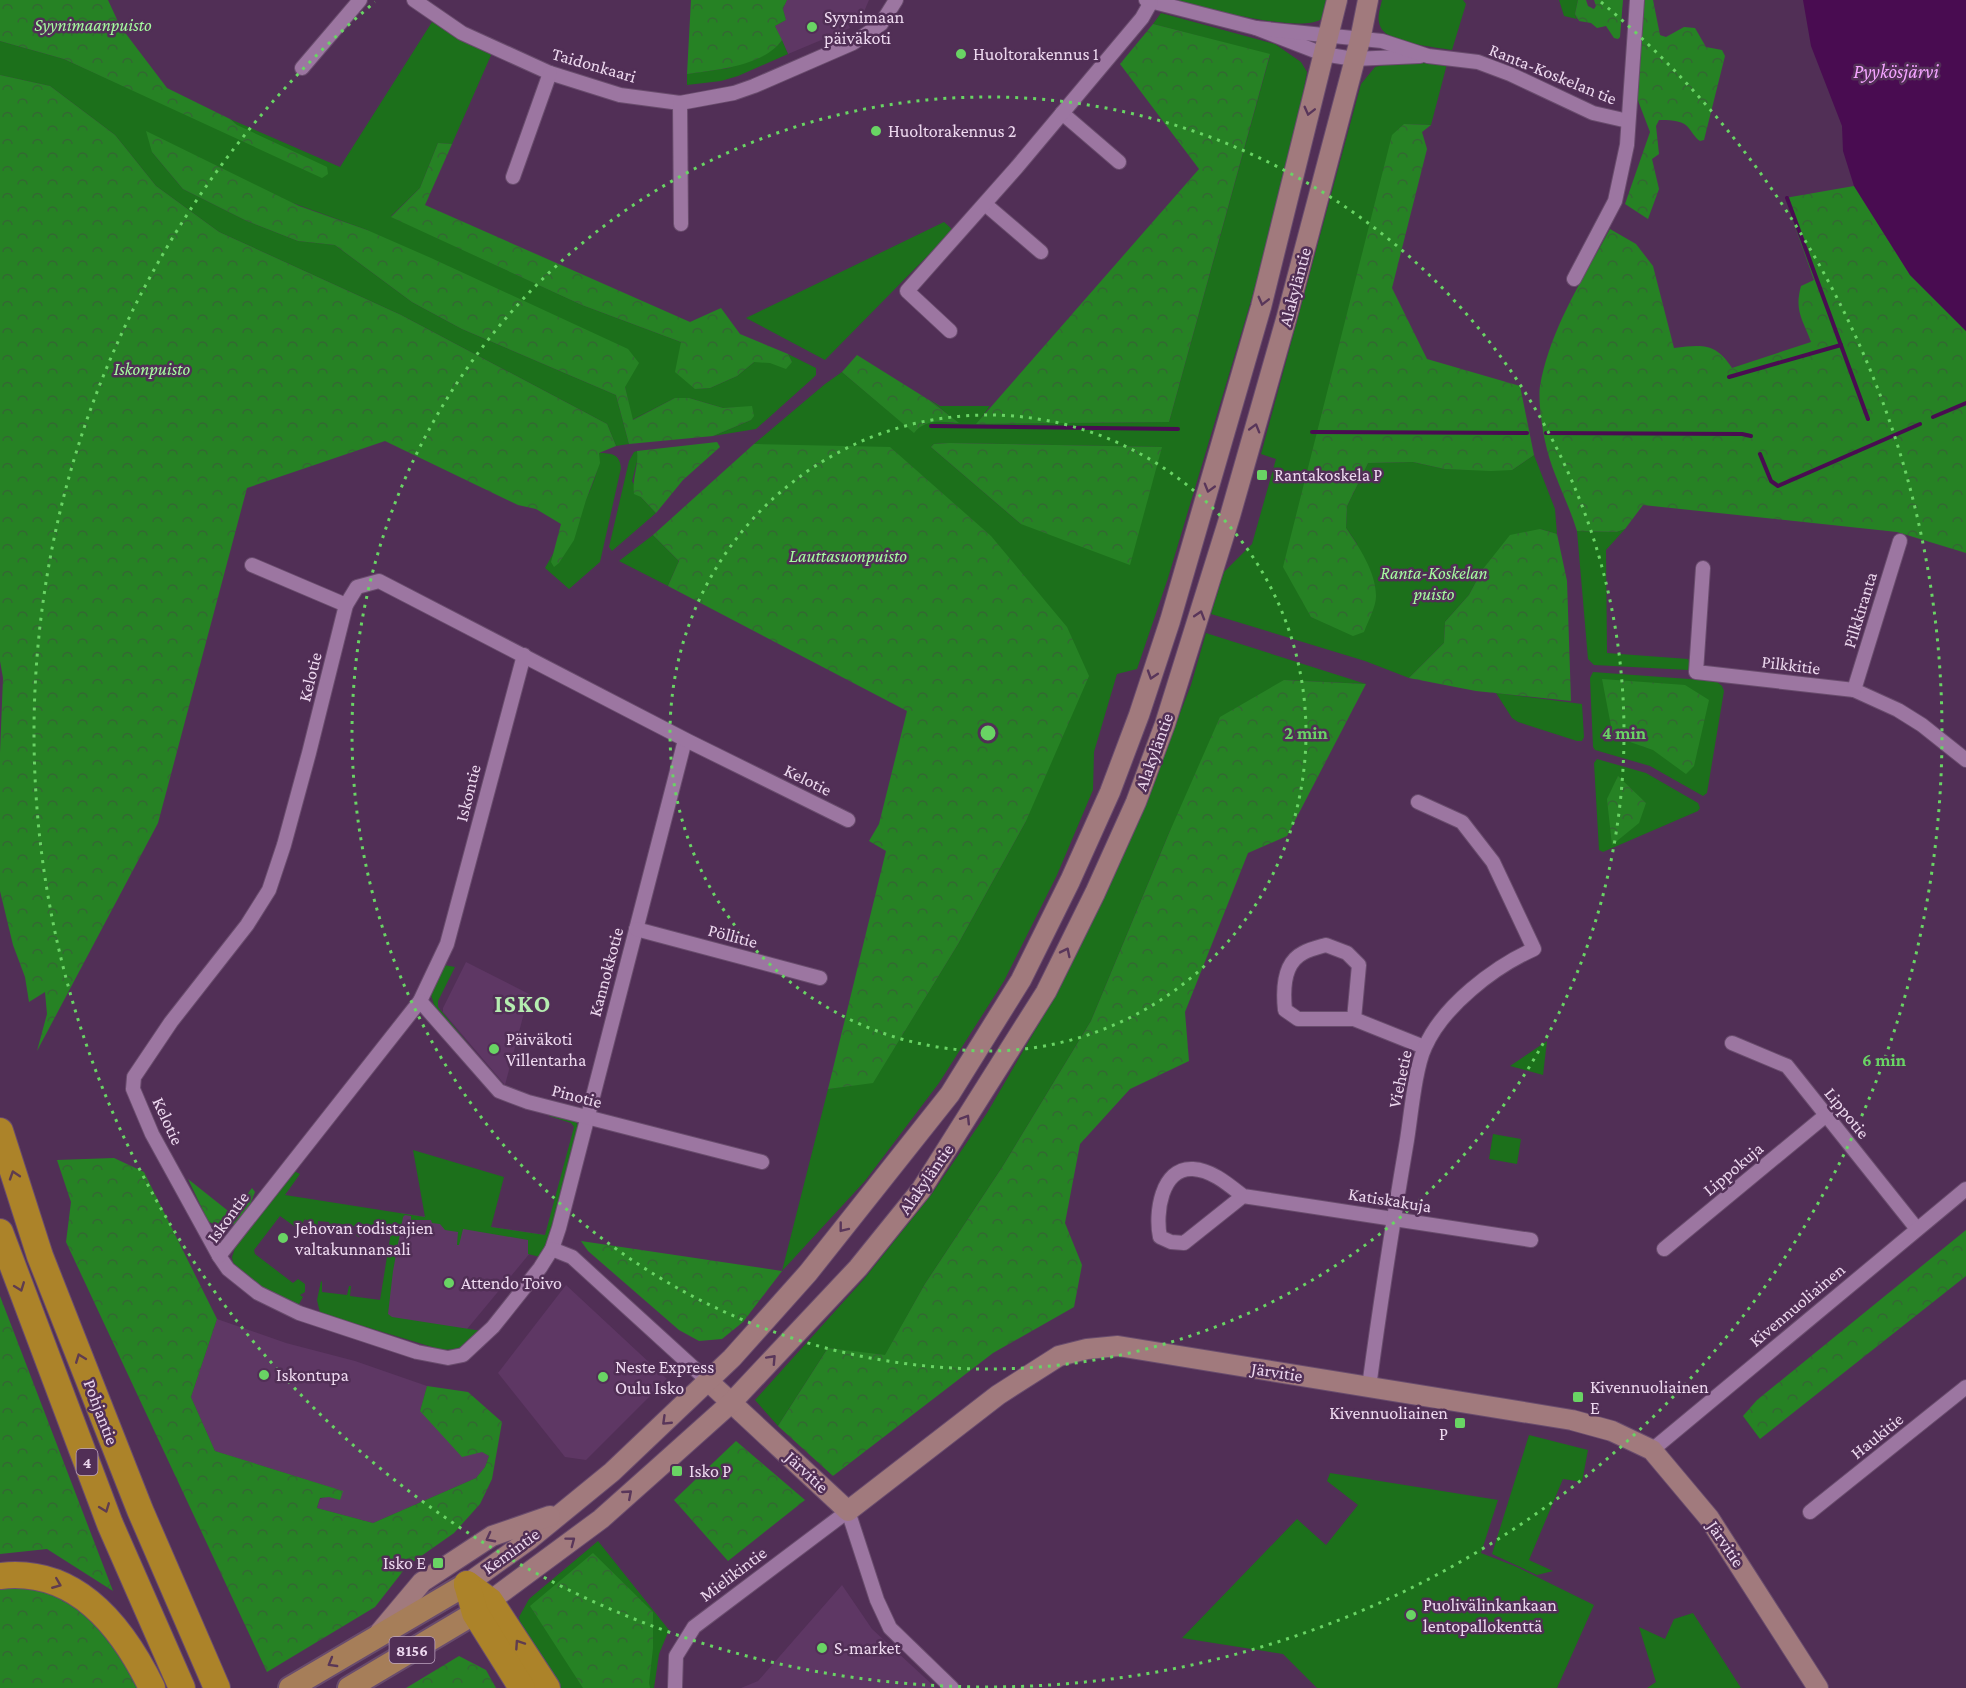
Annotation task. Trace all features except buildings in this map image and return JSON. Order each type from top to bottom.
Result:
[{"type":"highway","name":"Pohjantie","points":[[0,1131],[39,1256],[140,1510],[217,1688]]},
{"type":"highway","name":"Pohjantie","points":[[0,1232],[111,1524],[182,1688]]},
{"type":"highway","points":[[140,1510],[234,1688]]},
{"type":"highway","points":[[0,1576],[40,1577],[65,1586],[101,1610],[124,1638],[152,1688]]},
{"type":"highway","points":[[467,1584],[482,1607],[547,1688]]},
{"type":"highway","points":[[482,1607],[522,1688]]},
{"type":"main road","name":"Alakyläntie","points":[[708,1381],[732,1358],[808,1273],[950,1094],[1021,980],[1070,881],[1110,792],[1139,715],[1170,621],[1262,307],[1337,0]]},
{"type":"main road","name":"Alakyläntie","points":[[732,1402],[858,1268],[921,1190],[1046,992],[1095,893],[1136,802],[1165,724],[1195,631],[1287,316],[1360,40],[1368,0]]},
{"type":"main road","name":"Järvitie","points":[[708,1381],[848,1511],[998,1395],[1059,1356],[1087,1349],[1118,1346],[1572,1420],[1612,1431],[1652,1450],[1709,1518],[1818,1688]]},
{"type":"main road","name":"Kemintie","points":[[290,1688],[467,1584],[530,1539],[612,1472],[708,1381]]},
{"type":"main road","name":"Kemintie","points":[[349,1688],[482,1607],[601,1519],[732,1402]]},
{"type":"main road","points":[[375,1638],[422,1582],[430,1576],[492,1536],[564,1511]]},
{"type":"street","points":[[302,68],[360,0]]},
{"type":"street","name":"Taidonkaari","points":[[414,0],[462,33],[550,73],[620,95],[680,103],[744,89],[853,44],[881,24],[896,0]]},
{"type":"street","name":"Ranta-Koskelan tie","points":[[1574,279],[1615,201],[1627,145],[1637,0]]},
{"type":"street","points":[[950,332],[907,291],[985,204],[1142,18],[1148,1],[1326,45]]},
{"type":"street","points":[[1256,28],[1326,45]]},
{"type":"street","name":"Ranta-Koskelan tie","points":[[1326,45],[1360,40],[1382,41],[1428,56]]},
{"type":"street","name":"Ranta-Koskelan tie","points":[[1326,45],[1354,59],[1428,56],[1478,62],[1510,74],[1593,113],[1628,121]]},
{"type":"street","points":[[513,177],[550,73]]},
{"type":"street","points":[[680,103],[681,224]]},
{"type":"street","points":[[1062,113],[1119,162]]},
{"type":"street","points":[[985,204],[1041,252]]},
{"type":"street","name":"Pilkkiranta","points":[[1854,690],[1900,541]]},
{"type":"street","points":[[252,565],[346,605]]},
{"type":"street","name":"Pilkkitie","points":[[1703,568],[1696,672],[1854,690],[1898,710],[1966,760]]},
{"type":"street","name":"Kelotie","points":[[219,1256],[152,1134],[133,1089],[134,1077],[171,1022],[247,925],[269,890],[309,753],[346,605],[357,587],[379,581],[685,740],[848,820]]},
{"type":"street","name":"Iskontie","points":[[524,655],[447,945],[420,1001],[219,1256],[228,1269],[258,1293],[299,1313],[417,1353],[448,1358],[463,1355],[491,1330],[540,1268],[552,1248]]},
{"type":"street","name":"Kannokkotie","points":[[552,1248],[685,740]]},
{"type":"street","name":"Viehetie","points":[[1369,1387],[1393,1218],[1424,1047],[1447,1011],[1470,990],[1521,955],[1534,949],[1493,862],[1461,822],[1418,801]]},
{"type":"street","name":"Pöllitie","points":[[636,929],[820,978]]},
{"type":"street","points":[[1354,1020],[1359,965],[1347,953],[1326,945],[1301,954],[1287,971],[1283,993],[1285,1010],[1298,1019],[1354,1020],[1424,1047]]},
{"type":"street","name":"Pinotie","points":[[420,1001],[499,1091],[519,1099],[762,1162]]},
{"type":"street","name":"Lippotie","points":[[1732,1043],[1786,1066],[1917,1228]]},
{"type":"street","name":"Lippokuja","points":[[1664,1249],[1825,1116]]},
{"type":"street","name":"Katiskakuja","points":[[1243,1196],[1184,1243],[1171,1242],[1160,1237],[1157,1221],[1159,1204],[1167,1183],[1178,1173],[1192,1169],[1222,1180],[1243,1196],[1531,1240]]},
{"type":"street","name":"Kivennuoliainen","points":[[1652,1450],[1966,1189]]},
{"type":"street","points":[[552,1248],[572,1257],[708,1381]]},
{"type":"street","name":"Haukitie","points":[[1810,1512],[1966,1387]]},
{"type":"street","points":[[848,1511],[877,1600],[890,1628],[952,1688]]},
{"type":"street","name":"Mielikintie","points":[[675,1688],[676,1656],[694,1627],[848,1511]]},
{"type":"shaded area","name":"Syynimaan päiväkoti","points":[[787,0],[869,0],[863,14],[847,22],[850,28],[788,54],[775,26],[786,20],[783,9]]},
{"type":"shaded area","name":"Päiväkoti Villentarha","points":[[466,962],[529,994],[505,1085],[443,1012]]},
{"type":"shaded area","points":[[401,1213],[545,1235],[453,1346],[384,1324]]},
{"type":"shaded area","points":[[566,1285],[667,1379],[586,1460],[565,1457],[498,1373]]},
{"type":"shaded area","points":[[217,1319],[286,1343],[355,1361],[427,1386],[420,1411],[489,1456],[485,1467],[476,1478],[373,1523],[317,1508],[320,1499],[342,1491],[215,1451],[191,1397]]},
{"type":"shaded area","points":[[842,1585],[872,1629],[936,1688],[741,1688],[758,1681]]},
{"type":"green space","name":"Syynimaanpuisto","points":[[0,0],[108,0],[120,26],[167,88],[230,119],[237,125],[327,167],[328,174],[322,178],[64,59],[0,41]]},
{"type":"green space","points":[[691,0],[787,0],[783,9],[786,20],[775,26],[782,40],[764,56],[752,61],[687,74]]},
{"type":"green space","points":[[1173,0],[1334,0],[1328,13],[1322,19],[1310,23],[1293,23],[1250,18]]},
{"type":"green space","points":[[1382,0],[1463,0],[1466,4],[1452,50],[1413,44],[1386,33],[1379,21]]},
{"type":"green space","points":[[1559,0],[1578,0],[1575,14],[1577,19],[1564,16]]},
{"type":"green space","points":[[1578,0],[1586,0],[1588,6],[1594,9],[1596,6],[1594,0],[1623,0],[1620,37],[1614,38],[1606,26],[1597,28],[1591,23],[1579,21],[1575,14]]},
{"type":"green space","points":[[1644,0],[1653,0],[1660,35],[1666,37],[1684,27],[1695,28],[1706,47],[1722,50],[1725,56],[1704,140],[1700,141],[1687,126],[1678,121],[1659,120],[1656,126],[1659,154],[1652,159],[1659,189],[1648,219],[1625,204],[1650,132],[1637,98]]},
{"type":"green space","points":[[1161,13],[1275,44],[1301,62],[1307,72],[1293,149],[1251,301],[1168,578],[1137,669],[1117,674],[1094,752],[1093,790],[1057,875],[1004,981],[939,1083],[865,1181],[782,1271],[828,1089],[873,1082],[958,944],[1026,821],[754,444],[842,372],[914,432],[929,423],[958,423],[929,399],[940,406],[990,406],[977,424],[1169,422],[1270,55],[1153,24]],"holes":[[[949,443],[1162,447],[1021,524],[931,447],[934,444]]]},
{"type":"green space","points":[[432,22],[492,53],[452,144],[438,143],[420,188],[391,216],[582,305],[681,342],[695,389],[710,388],[737,376],[754,362],[792,362],[788,354],[816,368],[816,375],[756,429],[713,436],[751,420],[752,407],[723,408],[689,398],[675,398],[632,420],[625,387],[367,230],[152,152],[183,189],[247,221],[298,241],[335,245],[412,302],[462,329],[616,395],[629,444],[616,446],[607,424],[401,315],[219,232],[156,186],[115,135],[50,86],[0,75],[0,41],[64,59],[177,110],[237,125],[230,119],[340,167]]},
{"type":"green space","points":[[1153,24],[1270,54],[1169,422],[976,424],[1199,169],[1120,64]]},
{"type":"green space","points":[[782,40],[788,54],[738,76],[721,81],[687,85],[687,74],[729,68],[779,44]]},
{"type":"green space","name":"Ranta-Koskelan puisto","points":[[1396,62],[1447,64],[1431,125],[1404,124],[1311,617],[1313,618],[1357,544],[1346,528],[1347,506],[1368,463],[1413,462],[1445,469],[1512,470],[1534,455],[1555,509],[1557,534],[1540,529],[1483,569],[1469,595],[1445,622],[1444,643],[1409,678],[1365,661],[1211,614],[1224,572],[1252,544],[1276,459],[1261,454],[1361,84],[1375,67]]},
{"type":"green space","name":"Iskonpuisto","points":[[0,75],[50,86],[115,135],[156,186],[219,232],[401,315],[607,424],[616,446],[599,453],[600,463],[574,540],[554,567],[551,562],[561,524],[536,509],[518,505],[385,441],[247,488],[158,823],[37,1051],[47,1014],[45,992],[29,1002],[25,977],[13,945],[0,891],[0,753],[3,678],[0,661]]},
{"type":"green space","points":[[1404,124],[1431,125],[1422,132],[1427,149],[1392,288],[1427,359],[1520,386],[1534,455],[1512,470],[1445,469],[1413,462],[1368,463],[1347,506],[1346,528],[1370,569],[1376,600],[1364,632],[1353,636],[1311,617],[1283,567],[1392,135]]},
{"type":"green space","points":[[146,131],[299,206],[367,230],[628,349],[639,363],[625,387],[633,420],[675,398],[689,398],[723,408],[752,406],[754,416],[751,420],[713,436],[629,444],[616,395],[462,329],[412,302],[335,245],[298,241],[247,221],[183,189],[152,152]]},
{"type":"green space","points":[[438,143],[452,144],[425,205],[690,322],[721,308],[740,334],[788,354],[792,362],[786,369],[770,363],[754,362],[737,376],[710,388],[695,389],[675,372],[681,342],[582,305],[391,217],[420,188]]},
{"type":"green space","points":[[1854,186],[1910,275],[1966,331],[1966,553],[1897,532],[1643,505],[1625,529],[1616,532],[1577,531],[1548,453],[1541,414],[1540,386],[1559,324],[1610,229],[1636,244],[1653,266],[1674,348],[1700,346],[1714,349],[1732,368],[1811,342],[1800,315],[1798,302],[1801,286],[1814,280],[1785,198]]},
{"type":"green space","points":[[944,222],[953,230],[825,360],[746,318]]},
{"type":"green space","points":[[857,355],[929,400],[959,423],[929,423],[914,433],[842,372]]},
{"type":"green space","points":[[717,442],[720,447],[683,480],[656,513],[641,497],[634,494],[637,451]]},
{"type":"green space","name":"Lauttasuonpuisto","points":[[754,444],[890,447],[991,536],[1067,627],[1089,676],[1026,821],[958,944],[873,1083],[828,1089],[886,851],[869,841],[879,824],[907,711],[668,586],[679,561],[653,535]]},
{"type":"green space","points":[[934,444],[1162,447],[1130,565],[1021,524],[931,447]]},
{"type":"green space","points":[[637,451],[638,458],[632,481],[641,497],[656,513],[612,551],[609,547],[629,461]]},
{"type":"green space","points":[[599,453],[617,457],[621,468],[600,562],[569,589],[545,568],[554,552],[551,562],[589,494],[598,465]]},
{"type":"green space","points":[[1540,529],[1557,534],[1567,581],[1571,701],[1476,691],[1409,678],[1444,643],[1445,622],[1469,595],[1483,569],[1510,535]]},
{"type":"green space","points":[[1625,529],[1606,550],[1607,653],[1688,659],[1691,665],[1688,670],[1594,665],[1588,659],[1577,531],[1616,532]]},
{"type":"green space","points":[[653,535],[679,561],[668,586],[619,561]]},
{"type":"green space","points":[[1206,633],[1366,684],[1284,680],[1170,831],[1091,1021],[1003,1166],[925,1284],[885,1356],[828,1348],[778,1426],[755,1400],[864,1279],[931,1195],[987,1113],[1055,996],[1138,821],[1191,685]]},
{"type":"green space","points":[[1593,672],[1716,681],[1722,686],[1724,691],[1707,793],[1703,796],[1650,766],[1595,750],[1590,678]]},
{"type":"green space","points":[[1602,679],[1685,685],[1709,700],[1694,766],[1686,774],[1653,750],[1613,736]]},
{"type":"green space","points":[[1284,680],[1366,684],[1287,836],[1248,853],[1185,1012],[1189,1061],[1130,1089],[1080,1144],[1065,1223],[1082,1265],[1074,1307],[993,1353],[833,1476],[778,1426],[828,1348],[885,1355],[925,1284],[1003,1166],[1091,1021],[1220,717]]},
{"type":"green space","points":[[1496,693],[1582,704],[1584,737],[1582,741],[1518,722],[1512,718]]},
{"type":"green space","points":[[1597,759],[1646,773],[1698,803],[1700,808],[1698,811],[1603,852],[1599,850],[1594,763]]},
{"type":"green space","points":[[1618,776],[1646,803],[1639,823],[1612,845],[1607,799]]},
{"type":"green space","points":[[444,965],[455,967],[438,1001],[438,1007],[500,1083],[506,1086],[505,1089],[435,1008],[431,995]]},
{"type":"green space","points":[[1547,1041],[1543,1075],[1510,1066]]},
{"type":"green space","points":[[550,1112],[576,1121],[578,1127],[550,1236],[540,1257],[528,1254],[528,1240],[463,1229],[459,1245],[457,1245],[458,1232],[445,1230],[440,1224],[432,1223],[431,1220],[411,1220],[411,1216],[405,1215],[403,1217],[388,1314],[392,1317],[482,1331],[464,1346],[442,1350],[320,1313],[317,1300],[321,1281],[322,1292],[347,1295],[349,1286],[351,1286],[350,1296],[380,1300],[391,1232],[361,1227],[359,1237],[356,1235],[357,1227],[333,1223],[328,1232],[329,1222],[318,1221],[317,1229],[305,1219],[301,1225],[304,1227],[301,1231],[280,1216],[254,1250],[255,1254],[293,1283],[298,1279],[305,1284],[305,1292],[300,1295],[303,1297],[298,1306],[262,1290],[233,1263],[235,1248],[294,1171],[300,1174],[285,1195],[425,1217],[413,1150],[504,1177],[491,1227],[545,1235],[574,1127],[571,1123],[549,1116]]},
{"type":"green space","points":[[1493,1134],[1521,1139],[1517,1164],[1489,1159]]},
{"type":"green space","points":[[114,1158],[144,1172],[217,1319],[191,1397],[215,1451],[343,1491],[340,1500],[329,1497],[320,1498],[317,1508],[373,1523],[476,1478],[485,1467],[489,1456],[482,1452],[462,1457],[420,1411],[427,1386],[468,1392],[502,1422],[492,1479],[480,1504],[454,1533],[407,1566],[375,1607],[267,1672],[66,1242],[71,1202],[57,1160]]},
{"type":"green space","points":[[188,1179],[232,1214],[252,1188],[255,1192],[241,1220],[222,1229],[208,1221]]},
{"type":"green space","points":[[1966,1230],[1966,1276],[1760,1439],[1743,1416],[1757,1400]]},
{"type":"green space","points":[[581,1241],[782,1271],[743,1322],[722,1339],[699,1341],[679,1330],[588,1251]]},
{"type":"green space","points":[[0,1296],[113,1591],[47,1549],[0,1554]]},
{"type":"green space","points":[[1529,1435],[1588,1450],[1582,1482],[1563,1479],[1529,1560],[1553,1571],[1537,1575],[1492,1554]]},
{"type":"green space","points":[[736,1441],[805,1500],[728,1561],[674,1500]]},
{"type":"green space","points":[[1330,1473],[1498,1500],[1481,1553],[1517,1567],[1594,1605],[1557,1688],[1317,1688],[1283,1654],[1182,1638],[1297,1519],[1326,1545],[1358,1505],[1327,1481]]},
{"type":"green space","points":[[598,1541],[669,1630],[659,1654],[654,1688],[555,1688],[521,1627],[519,1617],[529,1599]]},
{"type":"green space","points":[[593,1553],[653,1612],[650,1688],[583,1688],[530,1606]]},
{"type":"green space","points":[[0,1582],[39,1583],[95,1616],[141,1688],[0,1688]]},
{"type":"green space","points":[[1693,1613],[1741,1688],[1647,1688],[1656,1682],[1639,1627],[1665,1639],[1674,1619]]},
{"type":"green space","points":[[459,1656],[486,1670],[496,1688],[406,1688]]},
{"type":"water","name":"Pyykösjärvi","points":[[1803,0],[1966,0],[1966,331],[1910,275],[1854,186],[1843,151],[1842,126],[1811,46]]},
{"type":"waterway","points":[[1787,198],[1868,419]]},
{"type":"waterway","points":[[1729,377],[1841,345]]},
{"type":"waterway","points":[[1933,417],[1966,403]]},
{"type":"waterway","points":[[1760,454],[1771,481],[1778,486],[1920,424]]},
{"type":"waterway","points":[[931,426],[1178,429]]},
{"type":"waterway","points":[[1312,432],[1527,433]]},
{"type":"waterway","points":[[1546,433],[1742,434],[1751,436]]},
{"type":"place","name":"Syynimaan päiväkoti","points":[[812,27]]},
{"type":"place","name":"Huoltorakennus 1","points":[[961,54]]},
{"type":"place","name":"Huoltorakennus 2","points":[[876,131]]},
{"type":"place","name":"Rantakoskela P","points":[[1262,475]]},
{"type":"place","name":"Päiväkoti Villentarha","points":[[494,1049]]},
{"type":"place","name":"Jehovan todistajien valtakunnansali","points":[[283,1238]]},
{"type":"place","name":"Attendo Toivo","points":[[449,1283]]},
{"type":"place","name":"Iskontupa","points":[[264,1375]]},
{"type":"place","name":"Neste Express Oulu Isko","points":[[603,1377]]},
{"type":"place","name":"Kivennuoliainen E","points":[[1578,1397]]},
{"type":"place","name":"Kivennuoliainen P","points":[[1460,1423]]},
{"type":"place","name":"Isko P","points":[[677,1471]]},
{"type":"place","name":"Isko E","points":[[438,1563]]},
{"type":"place","name":"Puolivälinkankaan lentopallokenttä","points":[[1411,1615]]},
{"type":"place","name":"S-market","points":[[822,1648]]},
{"type":"district","name":"ISKO","points":[[523,1003]]}]
